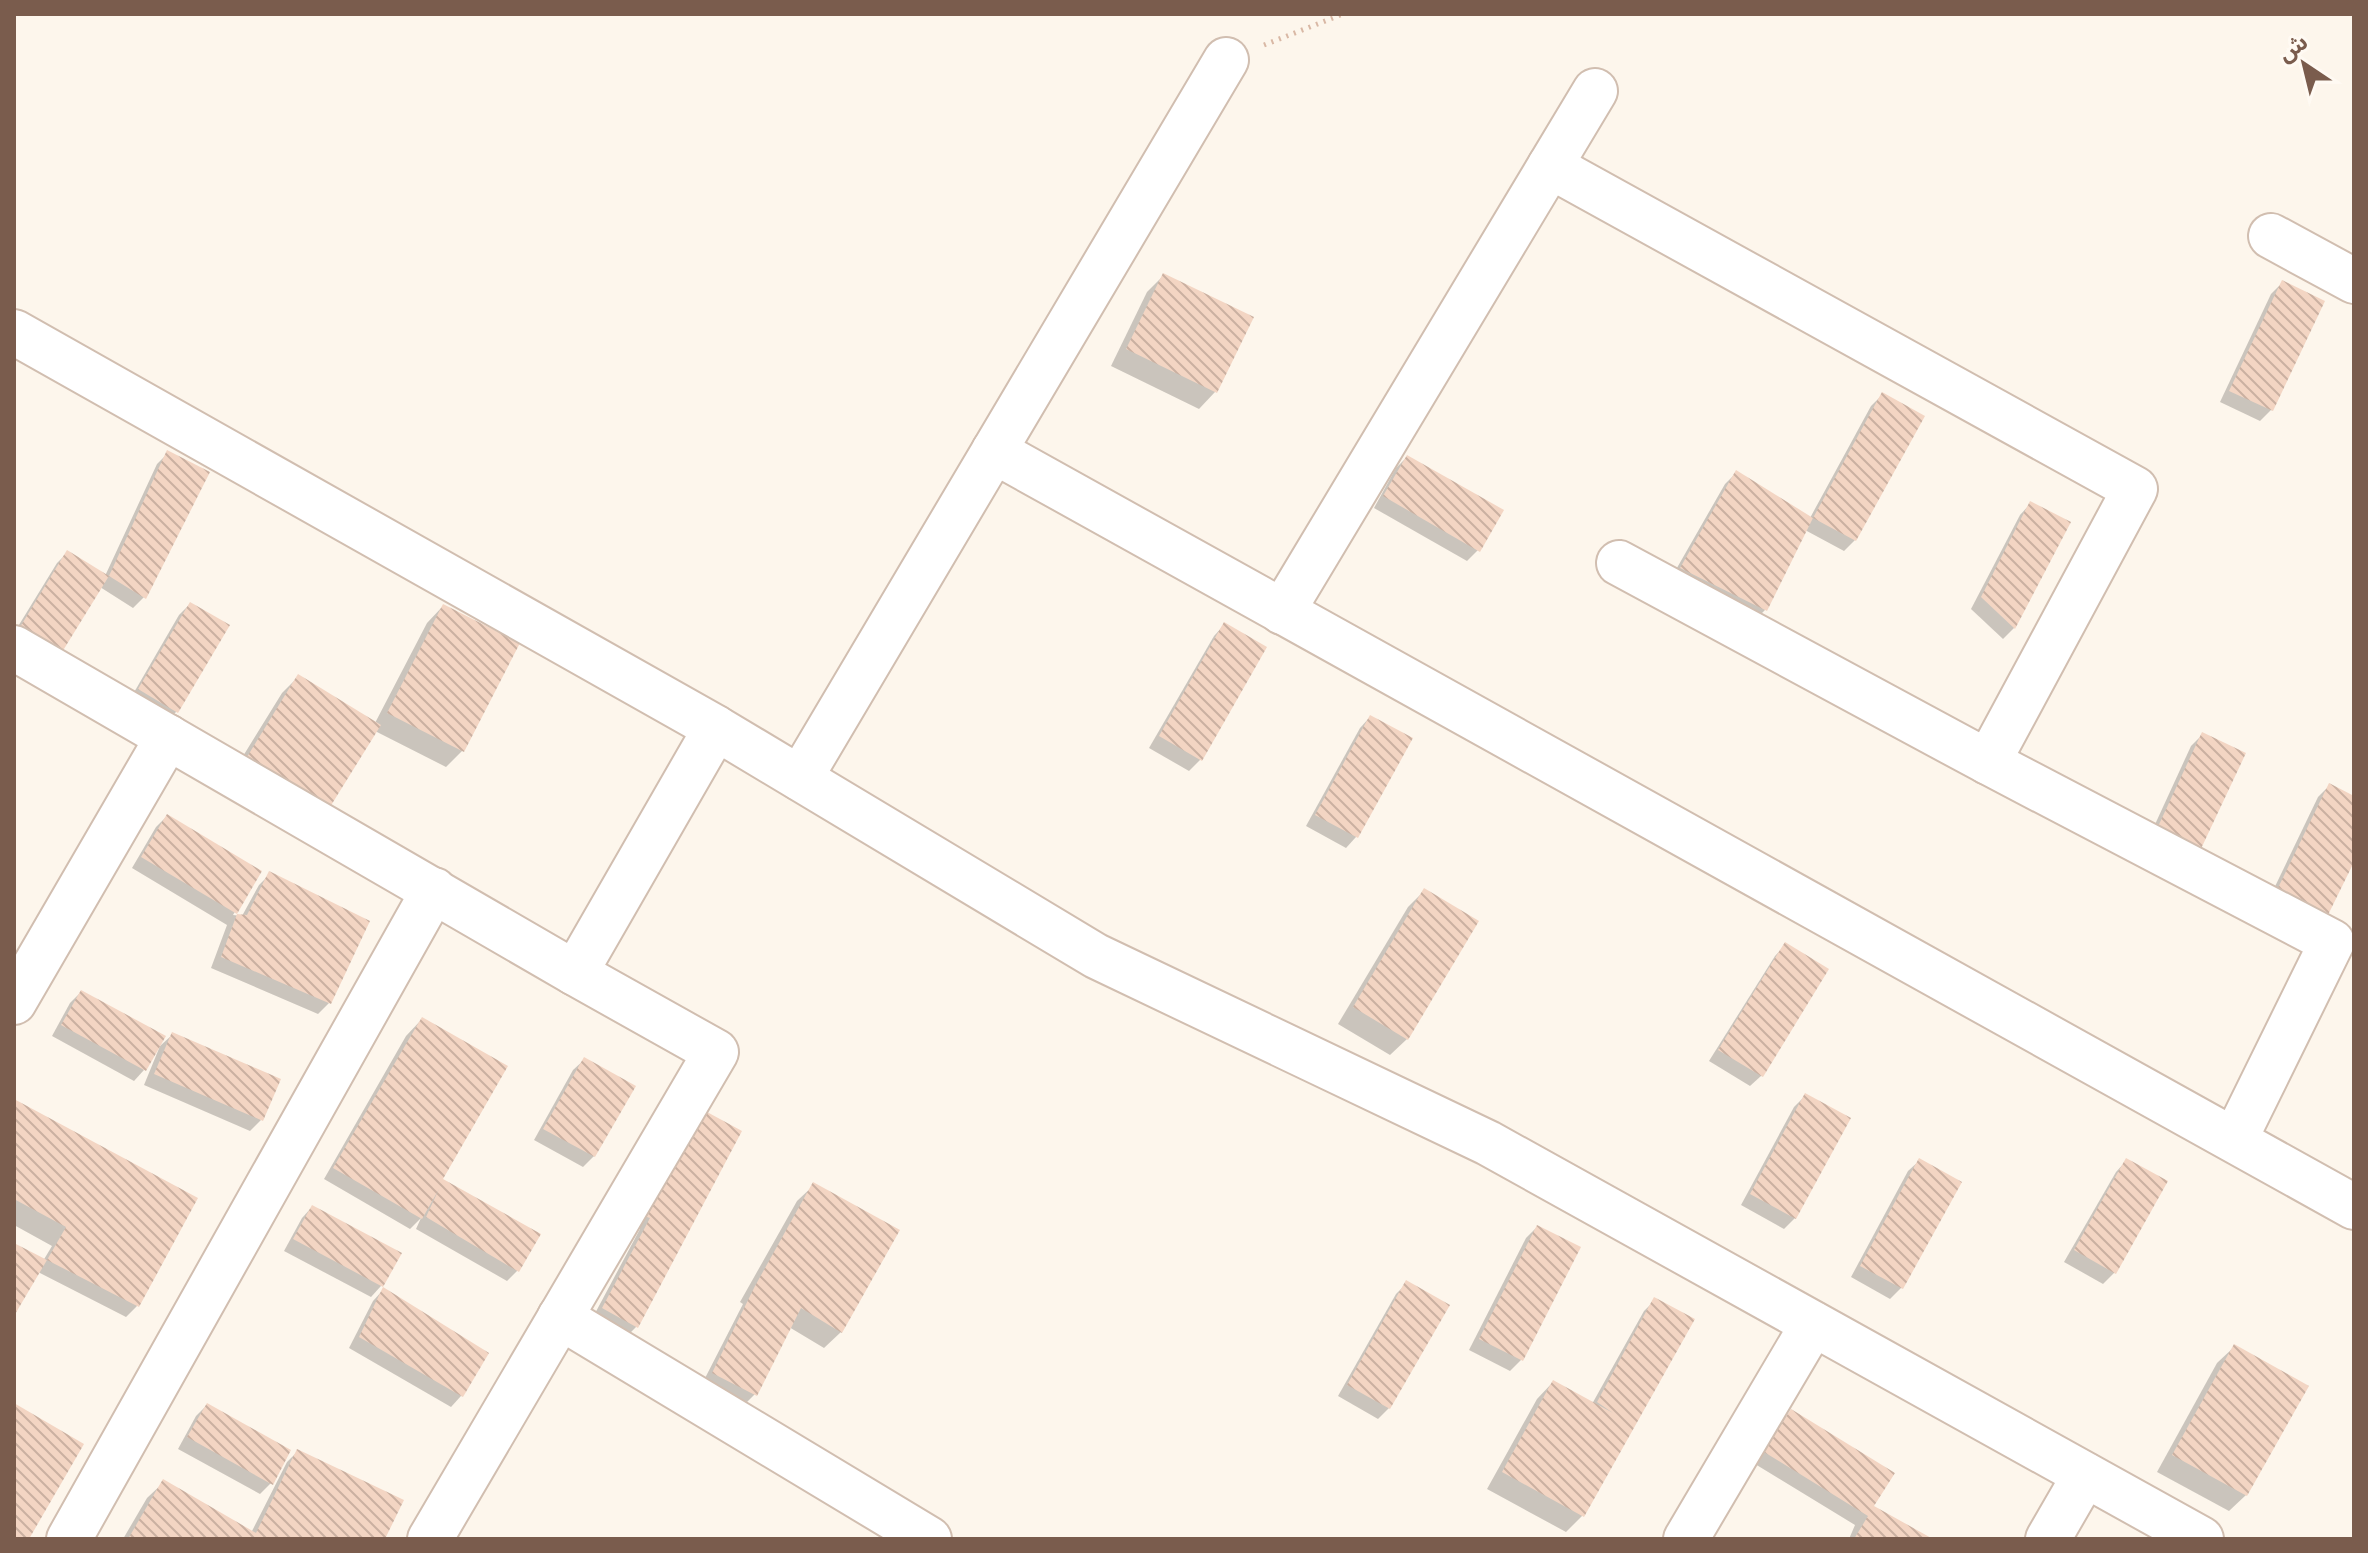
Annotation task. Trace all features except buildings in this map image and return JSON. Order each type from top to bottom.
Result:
[{"type":"street","points":[[800,778],[1226,60]]},
{"type":"street","points":[[1282,612],[1595,91]]},
{"type":"street","points":[[1550,166],[2135,489],[1988,762]]},
{"type":"street","points":[[2271,236],[2354,281]]},
{"type":"street","points":[[14,332],[716,728],[1096,956],[1488,1143],[2201,1539]]},
{"type":"street","points":[[994,451],[2354,1207]]},
{"type":"street","points":[[1619,563],[1988,762],[2332,942],[2235,1139]]},
{"type":"street","points":[[14,648],[716,1052],[430,1539]]},
{"type":"street","points":[[575,973],[716,728]]},
{"type":"street","points":[[14,1002],[168,737]]},
{"type":"street","points":[[69,1539],[434,890]]},
{"type":"street","points":[[560,1317],[929,1539]]},
{"type":"street","points":[[1686,1539],[1813,1324]]},
{"type":"street","points":[[2048,1539],[2085,1475]]},
{"type":"path","points":[[1226,60],[1343,14]]}]
